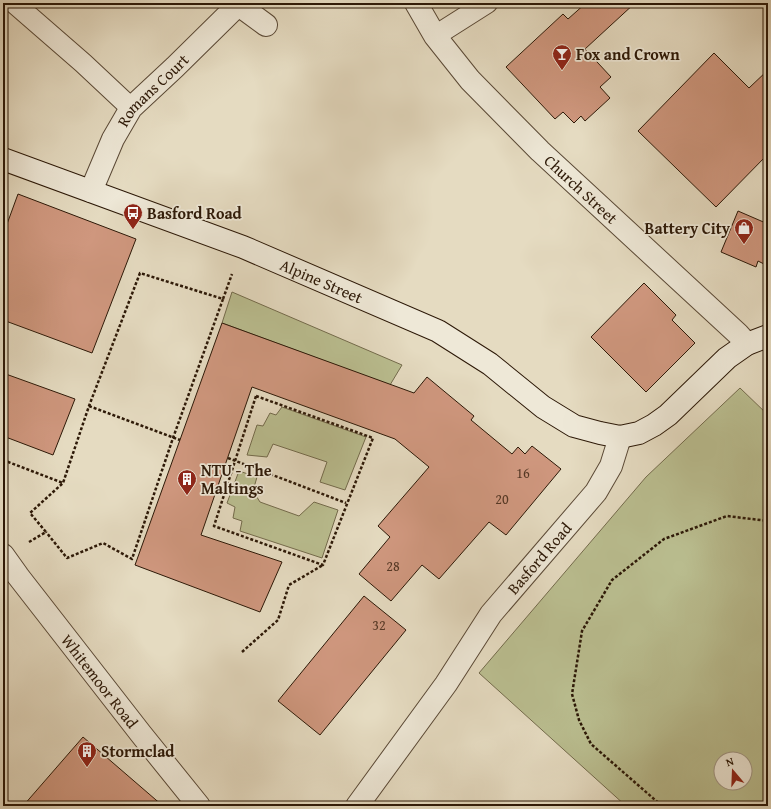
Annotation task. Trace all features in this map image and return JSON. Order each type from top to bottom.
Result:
[{"type":"street","name":"Church Street","points":[[416,3],[435,36],[470,80],[540,151],[747,344]]},
{"type":"street","name":"Romans Court","points":[[91,192],[113,139],[131,108],[175,67],[237,4],[266,25]]},
{"type":"street","name":"Alpine Street","points":[[3,159],[243,246],[438,331],[490,364],[543,407],[574,426],[620,437]]},
{"type":"street","points":[[620,437],[639,433],[654,426],[668,415],[727,358],[747,344],[768,336]]},
{"type":"street","name":"Basford Road","points":[[357,806],[446,684],[491,614],[596,492],[611,466],[620,437]]},
{"type":"street","name":"Whitemoor Road","points":[[5,557],[18,576],[141,734],[199,806]]},
{"type":"lane","points":[[14,3],[83,63],[131,108]]},
{"type":"lane","points":[[435,36],[487,3]]},
{"type":"path","points":[[140,273],[223,300],[173,438],[132,558],[103,543],[67,558],[30,513],[63,483],[89,406],[140,273]]},
{"type":"path","points":[[242,652],[278,620],[289,586],[323,565],[346,503],[373,438],[256,396],[234,460],[214,526],[323,565]]},
{"type":"path","points":[[89,406],[180,440]]},
{"type":"path","points":[[228,458],[346,503]]},
{"type":"path","points":[[3,460],[63,483]]},
{"type":"path","points":[[662,806],[591,744],[580,720],[572,694],[582,631],[612,580],[664,539],[727,516],[768,521]]},
{"type":"path","points":[[5,557],[46,532]]},
{"type":"green space","points":[[232,292],[402,365],[390,385],[222,323]]},
{"type":"green space","points":[[740,388],[768,415],[768,806],[626,806],[479,673],[646,477]]},
{"type":"green space","points":[[282,407],[366,437],[345,490],[320,482],[327,462],[273,444],[267,457],[247,455],[257,425],[263,426],[270,413],[276,415]]},
{"type":"green space","points":[[239,471],[257,477],[253,491],[260,502],[299,516],[314,502],[338,510],[322,558],[240,531],[242,521],[233,518],[235,507],[227,503]]},
{"type":"building","points":[[586,3],[635,3],[585,49],[611,77],[600,87],[610,98],[585,121],[581,116],[574,123],[563,112],[555,119],[506,67],[563,14],[568,19]]},
{"type":"building","points":[[714,53],[749,88],[768,70],[768,154],[716,207],[638,131]]},
{"type":"building","points":[[18,194],[136,239],[92,353],[3,320],[3,235]]},
{"type":"building","name":"Battery City","points":[[738,211],[768,224],[768,266],[758,261],[756,267],[721,252]]},
{"type":"building","points":[[644,283],[676,315],[672,320],[695,343],[646,392],[591,337]]},
{"type":"building","points":[[222,323],[414,393],[427,377],[474,416],[471,420],[512,454],[518,447],[525,454],[532,446],[561,469],[506,535],[489,522],[439,579],[422,565],[391,601],[359,574],[390,537],[378,526],[429,467],[395,439],[252,387],[201,535],[282,562],[260,612],[135,565]]},
{"type":"building","points":[[3,373],[75,399],[53,455],[3,436]]},
{"type":"building","points":[[364,596],[406,630],[320,735],[278,701]]},
{"type":"building","name":"Stormclad","points":[[83,737],[163,806],[23,806]]},
{"type":"place","name":"Fox and Crown","points":[[562,71]]},
{"type":"place","name":"Basford Road","points":[[133,230]]},
{"type":"place","name":"Battery City","points":[[744,245]]},
{"type":"place","name":"NTU - The Maltings","points":[[187,496]]},
{"type":"place","name":"Stormclad","points":[[87,768]]}]
